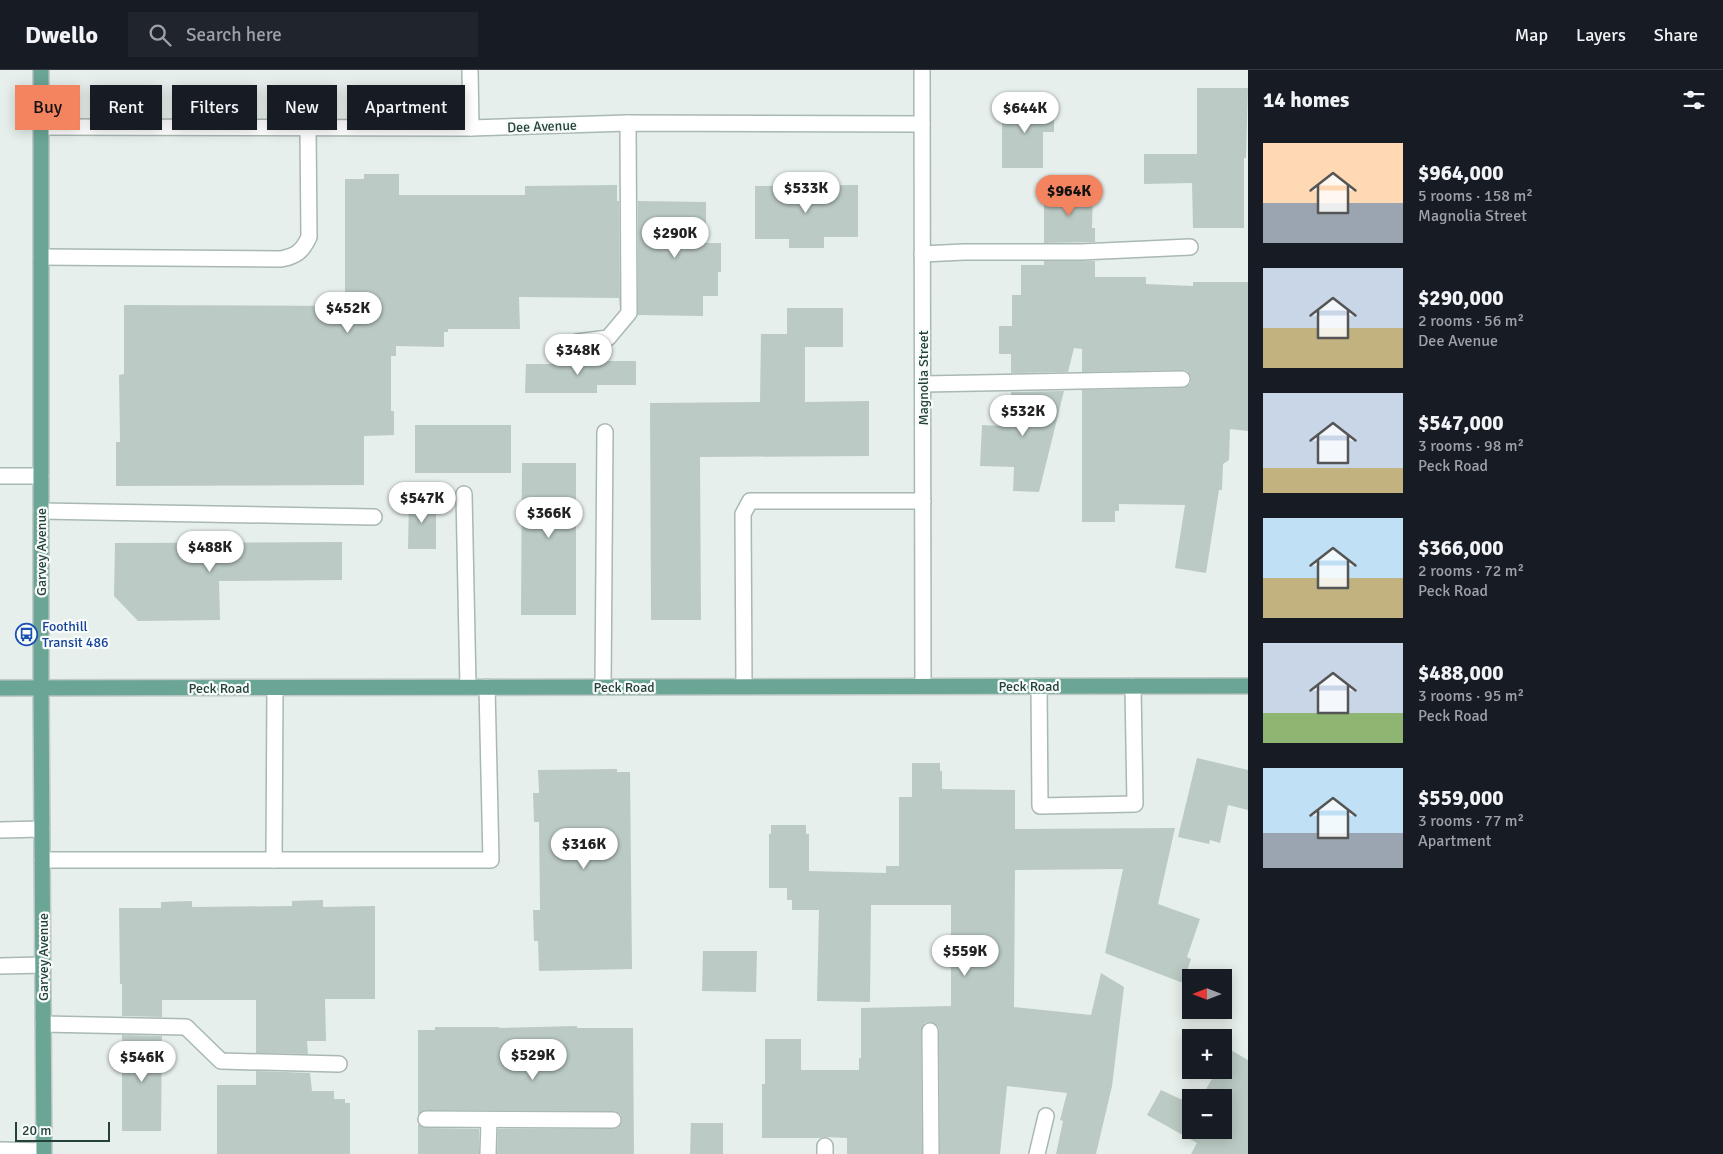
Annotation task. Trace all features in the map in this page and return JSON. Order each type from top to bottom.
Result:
[{"type":"main road","name":"Garvey Avenue","points":[[41,70],[41,85]]},
{"type":"main road","name":"Garvey Avenue","points":[[42,130],[41,688],[44,1153]]},
{"type":"main road","name":"Peck Road","points":[[0,688],[1248,686]]},
{"type":"street","points":[[470,70],[471,128]]},
{"type":"street","name":"Magnolia Street","points":[[922,70],[923,686]]},
{"type":"street","name":"Dee Avenue","points":[[337,128],[471,128],[628,123],[922,124]]},
{"type":"street","points":[[577,342],[608,338],[629,313],[628,123]]},
{"type":"street","name":"Dee Avenue","points":[[80,127],[267,128]]},
{"type":"street","points":[[41,257],[281,259],[293,256],[304,247],[309,237],[308,130]]},
{"type":"street","points":[[922,254],[1081,252],[1190,247]]},
{"type":"street","points":[[923,384],[1182,378]]},
{"type":"street","points":[[603,687],[605,432]]},
{"type":"street","points":[[0,476],[41,476]]},
{"type":"street","points":[[464,494],[468,687]]},
{"type":"street","points":[[744,686],[743,514],[750,501],[923,501]]},
{"type":"street","points":[[41,511],[374,516]]},
{"type":"street","points":[[1039,686],[1040,806],[1135,804],[1133,686]]},
{"type":"street","points":[[42,860],[491,860],[487,687]]},
{"type":"street","points":[[274,860],[275,688]]},
{"type":"street","points":[[0,830],[42,829]]},
{"type":"street","points":[[0,966],[43,965]]},
{"type":"street","points":[[43,1024],[186,1027],[221,1061],[339,1064]]},
{"type":"street","points":[[930,1031],[931,1154]]},
{"type":"street","points":[[1037,1154],[1046,1116]]},
{"type":"street","points":[[426,1119],[613,1120]]},
{"type":"street","points":[[488,1154],[489,1120]]},
{"type":"street","points":[[0,1150],[44,1153]]},
{"type":"building","points":[[1197,88],[1248,88],[1246,158],[1244,158],[1244,228],[1193,228],[1192,183],[1144,184],[1144,154],[1197,154]]},
{"type":"building","points":[[1044,103],[1044,107],[1054,107],[1054,132],[1043,132],[1043,168],[1002,168],[1002,104]]},
{"type":"building","points":[[364,174],[399,174],[399,195],[525,195],[525,186],[617,185],[617,201],[619,201],[620,310],[619,298],[519,297],[520,329],[448,329],[448,332],[444,332],[444,347],[396,346],[396,356],[391,356],[391,411],[394,411],[394,435],[364,436],[364,485],[116,486],[116,442],[120,442],[119,375],[124,374],[124,305],[345,306],[345,179],[364,179]]},
{"type":"building","points":[[858,185],[858,237],[824,237],[824,248],[789,248],[789,239],[755,239],[755,186]]},
{"type":"building","points":[[1044,191],[1093,191],[1092,228],[1095,228],[1095,242],[1044,243]]},
{"type":"building","points":[[638,201],[706,202],[706,243],[721,243],[721,272],[718,272],[718,296],[703,296],[703,316],[638,315]]},
{"type":"building","points":[[1044,261],[1095,261],[1095,277],[1146,277],[1146,284],[1193,286],[1193,282],[1248,282],[1248,431],[1230,429],[1229,460],[1223,464],[1222,490],[1219,490],[1206,573],[1175,568],[1185,505],[1119,504],[1119,511],[1115,511],[1115,522],[1082,522],[1082,390],[1182,388],[1190,384],[1191,378],[1187,371],[1182,370],[1082,372],[1082,349],[1074,348],[1068,372],[1011,373],[1011,354],[999,354],[999,326],[1012,326],[1012,295],[1021,295],[1021,265],[1044,265]]},
{"type":"building","points":[[787,308],[843,308],[843,347],[805,347],[805,402],[869,401],[869,456],[700,457],[701,620],[651,620],[650,403],[760,402],[761,334],[787,334]]},
{"type":"building","points":[[564,361],[636,361],[636,385],[597,385],[597,393],[525,393],[526,364],[564,364]]},
{"type":"building","points":[[1064,391],[1039,492],[1013,491],[1014,467],[980,466],[982,425],[1002,426],[1003,404],[1011,404],[1011,392]]},
{"type":"building","points":[[415,425],[511,425],[511,473],[415,473]]},
{"type":"building","points":[[522,463],[576,463],[576,615],[521,615]]},
{"type":"building","points":[[409,499],[436,499],[436,549],[408,549]]},
{"type":"building","points":[[342,542],[342,580],[219,581],[220,620],[138,621],[114,596],[115,543]]},
{"type":"building","points":[[1197,758],[1248,770],[1248,810],[1228,805],[1220,843],[1210,840],[1209,844],[1178,837]]},
{"type":"building","points":[[912,763],[940,763],[942,789],[1015,790],[1015,829],[1175,828],[1158,904],[1200,919],[1187,957],[1191,959],[1188,969],[1182,969],[1182,983],[1105,953],[1123,869],[1015,870],[1014,1007],[1091,1015],[1101,973],[1124,987],[1112,1086],[1096,1154],[1056,1154],[1063,1121],[1060,1120],[1067,1093],[1007,1086],[1000,1154],[940,1154],[939,1031],[938,1026],[930,1022],[925,1023],[921,1031],[922,1154],[847,1154],[847,1138],[762,1138],[762,1084],[765,1084],[765,1039],[801,1039],[801,1070],[859,1070],[859,1058],[861,1058],[861,1008],[951,1006],[951,905],[871,905],[870,1002],[817,1001],[819,910],[792,910],[792,900],[787,900],[787,888],[769,888],[769,834],[771,834],[771,825],[806,825],[806,834],[809,834],[809,871],[886,873],[886,866],[899,866],[899,797],[912,797]]},
{"type":"building","points":[[617,769],[617,772],[630,772],[632,969],[539,971],[538,941],[534,941],[533,910],[540,910],[539,822],[534,822],[533,793],[539,793],[538,770]]},
{"type":"building","points":[[323,900],[323,907],[375,906],[375,999],[325,999],[326,1041],[307,1041],[308,1054],[256,1053],[256,1000],[162,1000],[162,1017],[122,1016],[119,908],[161,908],[161,902],[192,901],[192,907],[292,906],[292,901]]},
{"type":"building","points":[[703,951],[757,951],[756,992],[702,991]]},
{"type":"building","points":[[577,1026],[577,1028],[633,1028],[634,1154],[497,1154],[498,1129],[613,1129],[618,1128],[622,1121],[621,1115],[614,1111],[426,1110],[418,1114],[418,1030],[435,1030],[435,1027]]},
{"type":"building","points":[[122,1035],[162,1036],[161,1131],[122,1131]]},
{"type":"building","points":[[1232,1051],[1248,1060],[1248,1154],[1191,1154],[1197,1143],[1190,1139],[1232,1139],[1232,1089],[1206,1089],[1212,1079],[1232,1079]]},
{"type":"building","points":[[256,1071],[310,1073],[312,1091],[334,1091],[334,1099],[345,1099],[345,1103],[350,1103],[350,1154],[217,1154],[217,1085],[256,1085]]},
{"type":"building","points":[[1161,1090],[1182,1100],[1182,1135],[1147,1115]]},
{"type":"building","points":[[691,1123],[723,1123],[723,1154],[690,1154]]},
{"type":"building","points":[[418,1124],[426,1128],[479,1129],[479,1154],[418,1154]]},
{"type":"place","name":"Foothill Transit 486","points":[[26,634]]}]
